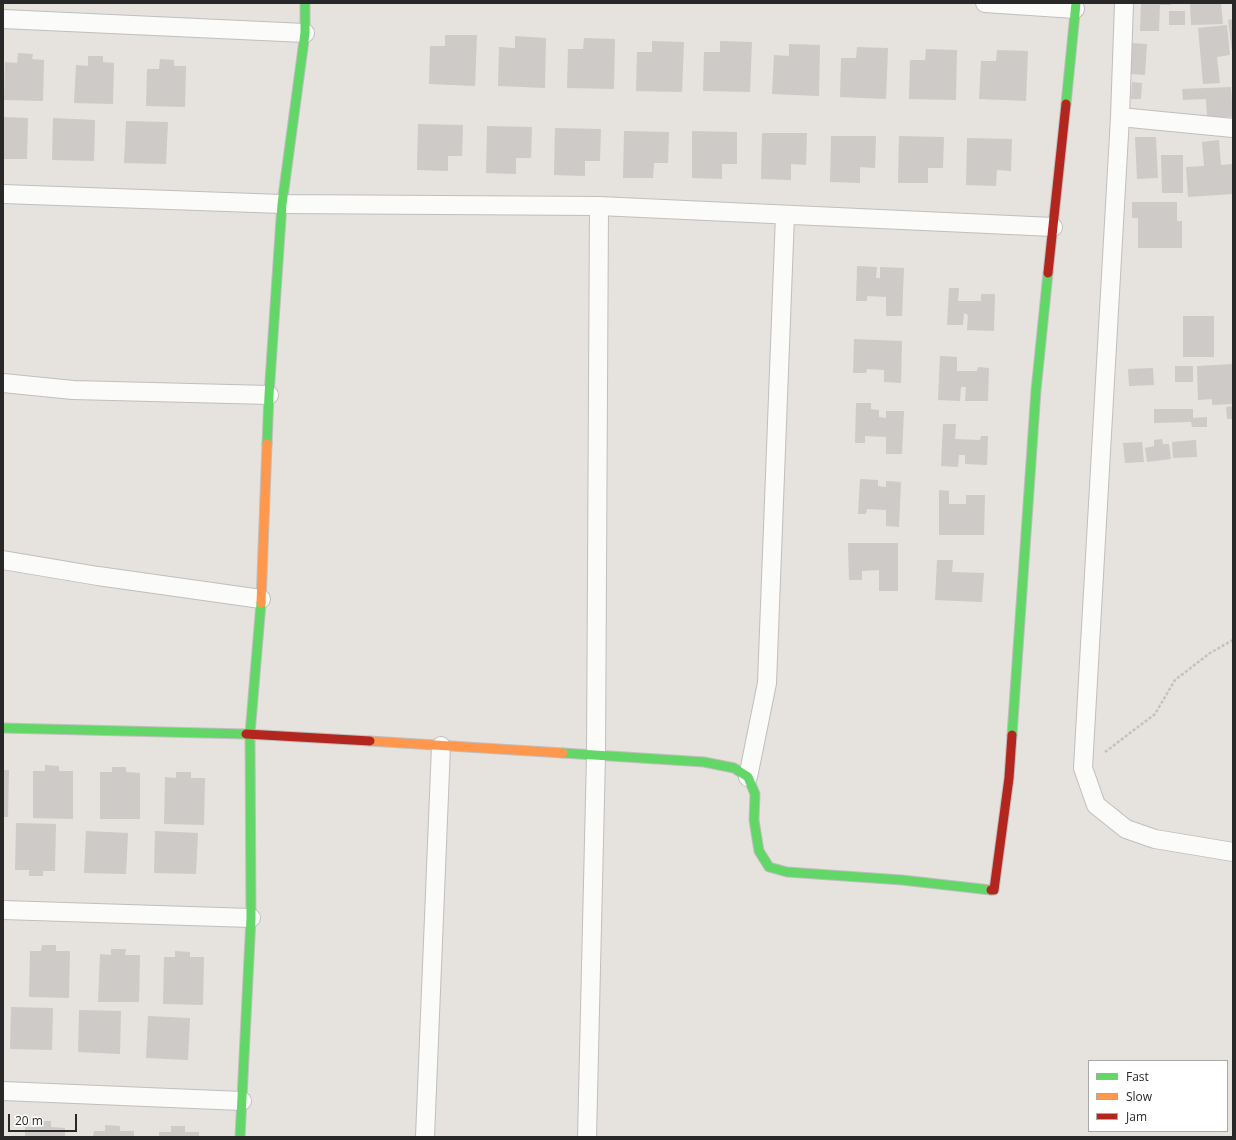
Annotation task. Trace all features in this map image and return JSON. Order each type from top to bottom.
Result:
[{"type":"street","points":[[240,1137],[251,918],[250,734],[261,599],[269,395],[282,204],[305,33],[305,3]]},
{"type":"street","points":[[785,215],[767,683],[748,777],[755,794],[754,820],[760,851],[769,867],[787,872],[902,880],[994,890],[1009,778],[1036,390],[1076,6],[984,3]]},
{"type":"street","points":[[1124,3],[1120,117],[1083,768],[1096,805],[1126,829],[1155,839],[1233,852]]},
{"type":"street","points":[[3,19],[305,33]]},
{"type":"street","points":[[1120,117],[1233,128]]},
{"type":"street","points":[[3,194],[282,204],[599,206],[1053,227]]},
{"type":"street","points":[[587,1137],[596,756],[599,206]]},
{"type":"street","points":[[3,383],[73,390],[269,395]]},
{"type":"street","points":[[3,560],[98,576],[261,599]]},
{"type":"street","points":[[3,728],[250,734],[704,762],[734,768],[748,777]]},
{"type":"street","points":[[424,1137],[441,746]]},
{"type":"street","points":[[3,910],[251,918]]},
{"type":"street","points":[[3,1091],[242,1101]]},
{"type":"path","points":[[1083,768],[1155,714],[1175,680],[1210,653],[1233,640]]},
{"type":"building","points":[[1141,3],[1171,3],[1171,5],[1160,5],[1159,31],[1140,31]]},
{"type":"building","points":[[1190,3],[1221,3],[1223,24],[1191,25]]},
{"type":"building","points":[[1169,11],[1185,11],[1185,25],[1169,25]]},
{"type":"building","points":[[1233,19],[1233,51],[1232,51],[1228,20]]},
{"type":"building","points":[[1227,25],[1230,55],[1217,57],[1220,83],[1203,84],[1198,28]]},
{"type":"building","points":[[445,35],[477,35],[475,86],[429,84],[430,46],[445,46]]},
{"type":"building","points":[[515,36],[546,38],[545,88],[498,86],[499,47],[515,48]]},
{"type":"building","points":[[584,38],[615,39],[614,89],[567,88],[568,49],[583,49]]},
{"type":"building","points":[[652,41],[684,42],[682,92],[636,91],[637,52],[652,52]]},
{"type":"building","points":[[720,41],[752,42],[750,92],[703,91],[704,52],[720,52]]},
{"type":"building","points":[[1132,43],[1147,44],[1145,75],[1131,74]]},
{"type":"building","points":[[789,44],[820,45],[819,96],[772,94],[774,55],[789,56]]},
{"type":"building","points":[[857,47],[888,48],[886,99],[840,97],[841,58],[856,58]]},
{"type":"building","points":[[926,49],[957,50],[956,100],[909,99],[910,60],[925,60]]},
{"type":"building","points":[[997,50],[1028,51],[1026,101],[979,99],[981,61],[996,61]]},
{"type":"building","points":[[18,53],[33,54],[32,59],[44,60],[43,101],[4,100],[5,62],[17,63]]},
{"type":"building","points":[[88,56],[103,56],[103,62],[114,63],[113,104],[74,103],[76,65],[88,66]]},
{"type":"building","points":[[160,59],[174,60],[174,66],[186,66],[185,107],[146,106],[147,69],[159,69]]},
{"type":"building","points":[[1132,82],[1142,83],[1141,99],[1131,99]]},
{"type":"building","points":[[1231,87],[1233,117],[1207,118],[1206,99],[1183,100],[1182,89]]},
{"type":"building","points":[[3,117],[28,118],[27,159],[3,159]]},
{"type":"building","points":[[53,118],[95,120],[94,161],[52,160]]},
{"type":"building","points":[[126,121],[168,122],[166,164],[124,163]]},
{"type":"building","points":[[418,124],[463,125],[462,156],[448,156],[448,171],[417,170]]},
{"type":"building","points":[[487,126],[532,127],[531,158],[516,158],[516,174],[486,173]]},
{"type":"building","points":[[555,128],[601,129],[600,161],[585,161],[585,176],[554,175]]},
{"type":"building","points":[[624,131],[669,132],[668,163],[654,163],[653,178],[623,178]]},
{"type":"building","points":[[692,131],[737,132],[737,164],[722,164],[722,179],[692,178]]},
{"type":"building","points":[[762,133],[807,133],[806,165],[791,164],[791,180],[761,179]]},
{"type":"building","points":[[831,136],[876,136],[875,168],[860,167],[860,183],[830,182]]},
{"type":"building","points":[[899,136],[944,137],[943,168],[928,168],[928,183],[898,183]]},
{"type":"building","points":[[1135,137],[1156,137],[1158,178],[1137,179]]},
{"type":"building","points":[[967,138],[1012,139],[1011,171],[997,170],[996,186],[966,185]]},
{"type":"building","points":[[1219,140],[1221,165],[1232,164],[1233,194],[1188,197],[1186,167],[1204,166],[1202,142]]},
{"type":"building","points":[[1161,155],[1183,155],[1183,193],[1162,193]]},
{"type":"building","points":[[1132,202],[1177,202],[1177,221],[1182,221],[1182,248],[1138,248],[1138,218],[1132,218]]},
{"type":"building","points":[[857,266],[877,267],[876,278],[880,278],[880,267],[904,268],[902,316],[886,316],[886,297],[867,296],[867,301],[856,301]]},
{"type":"building","points":[[949,288],[959,288],[958,301],[981,301],[981,294],[995,294],[994,331],[967,330],[968,315],[964,313],[963,325],[947,325]]},
{"type":"building","points":[[1183,316],[1214,316],[1214,357],[1183,357]]},
{"type":"building","points":[[854,339],[902,341],[901,383],[884,382],[884,370],[867,369],[866,373],[853,373]]},
{"type":"building","points":[[940,356],[957,357],[957,371],[977,371],[978,367],[989,368],[988,401],[965,401],[966,387],[961,387],[960,401],[938,400]]},
{"type":"building","points":[[1233,364],[1233,404],[1212,405],[1212,399],[1198,400],[1197,366]]},
{"type":"building","points":[[1175,366],[1193,366],[1193,382],[1175,382]]},
{"type":"building","points":[[1153,368],[1154,385],[1129,386],[1128,369]]},
{"type":"building","points":[[856,403],[871,403],[871,409],[879,410],[879,417],[886,418],[886,411],[904,411],[902,454],[886,454],[886,437],[865,436],[865,443],[855,443]]},
{"type":"building","points":[[1233,406],[1233,419],[1227,419],[1226,407]]},
{"type":"building","points":[[1154,409],[1193,409],[1193,418],[1207,417],[1207,427],[1192,427],[1191,422],[1154,423]]},
{"type":"building","points":[[943,424],[956,424],[955,439],[980,440],[981,436],[988,436],[987,465],[965,464],[965,455],[959,455],[958,467],[941,466]]},
{"type":"building","points":[[1162,439],[1163,444],[1169,444],[1171,459],[1147,462],[1145,448],[1154,446],[1154,440]]},
{"type":"building","points":[[1196,440],[1197,457],[1173,458],[1172,442]]},
{"type":"building","points":[[1142,442],[1144,462],[1125,463],[1123,443]]},
{"type":"building","points":[[860,479],[878,480],[878,486],[886,487],[886,481],[901,482],[899,527],[886,526],[886,510],[867,509],[866,514],[858,514]]},
{"type":"building","points":[[939,490],[949,491],[949,504],[966,504],[966,495],[985,495],[984,535],[939,535]]},
{"type":"building","points":[[848,543],[898,543],[898,591],[879,591],[879,570],[862,571],[862,580],[849,580]]},
{"type":"building","points":[[937,560],[953,560],[952,572],[984,573],[982,602],[935,600]]},
{"type":"building","points":[[45,765],[59,766],[59,771],[73,771],[73,819],[33,818],[33,771],[45,771]]},
{"type":"building","points":[[112,767],[126,767],[126,772],[140,773],[140,819],[100,819],[100,772],[112,772]]},
{"type":"building","points":[[3,770],[9,770],[8,817],[3,817]]},
{"type":"building","points":[[176,772],[191,772],[191,778],[205,778],[204,825],[164,824],[165,777],[176,778]]},
{"type":"building","points":[[16,823],[56,824],[55,871],[43,871],[43,876],[29,876],[29,870],[15,870]]},
{"type":"building","points":[[86,831],[128,833],[126,874],[84,873]]},
{"type":"building","points":[[155,831],[198,833],[196,874],[154,873]]},
{"type":"building","points":[[42,945],[56,945],[56,951],[70,951],[69,998],[29,997],[30,951],[41,951]]},
{"type":"building","points":[[111,949],[126,949],[125,955],[140,955],[139,1002],[98,1002],[100,954],[111,955]]},
{"type":"building","points":[[175,951],[190,952],[190,957],[204,957],[203,1005],[163,1004],[164,957],[175,957]]},
{"type":"building","points":[[11,1007],[53,1008],[52,1050],[10,1049]]},
{"type":"building","points":[[79,1010],[121,1011],[120,1054],[78,1052]]},
{"type":"building","points":[[148,1016],[190,1018],[188,1060],[146,1058]]},
{"type":"building","points":[[37,1121],[51,1121],[51,1127],[65,1128],[65,1137],[25,1137],[25,1127],[37,1127]]},
{"type":"building","points":[[105,1125],[120,1126],[120,1131],[134,1131],[134,1137],[93,1137],[94,1131],[105,1131]]},
{"type":"building","points":[[171,1126],[185,1126],[185,1132],[199,1132],[199,1137],[159,1137],[159,1132],[171,1132]]},
{"type":"traffic: fast","points":[[267,444],[282,204],[305,33],[305,3]]},
{"type":"traffic: fast","points":[[1066,104],[1076,3]]},
{"type":"traffic: fast","points":[[1012,735],[1036,390],[1048,273]]},
{"type":"traffic: fast","points":[[240,1137],[251,918],[250,734],[261,603]]},
{"type":"traffic: fast","points":[[3,728],[246,734]]},
{"type":"traffic: fast","points":[[563,753],[704,762],[734,768],[748,777],[755,794],[754,820],[759,851],[769,867],[787,872],[902,880],[991,890]]},
{"type":"traffic: slow","points":[[261,603],[267,444]]},
{"type":"traffic: slow","points":[[370,741],[563,753]]},
{"type":"traffic: jam","points":[[1048,273],[1066,104]]},
{"type":"traffic: jam","points":[[246,734],[370,741]]},
{"type":"traffic: jam","points":[[991,890],[994,890],[1009,778],[1012,735]]}]
